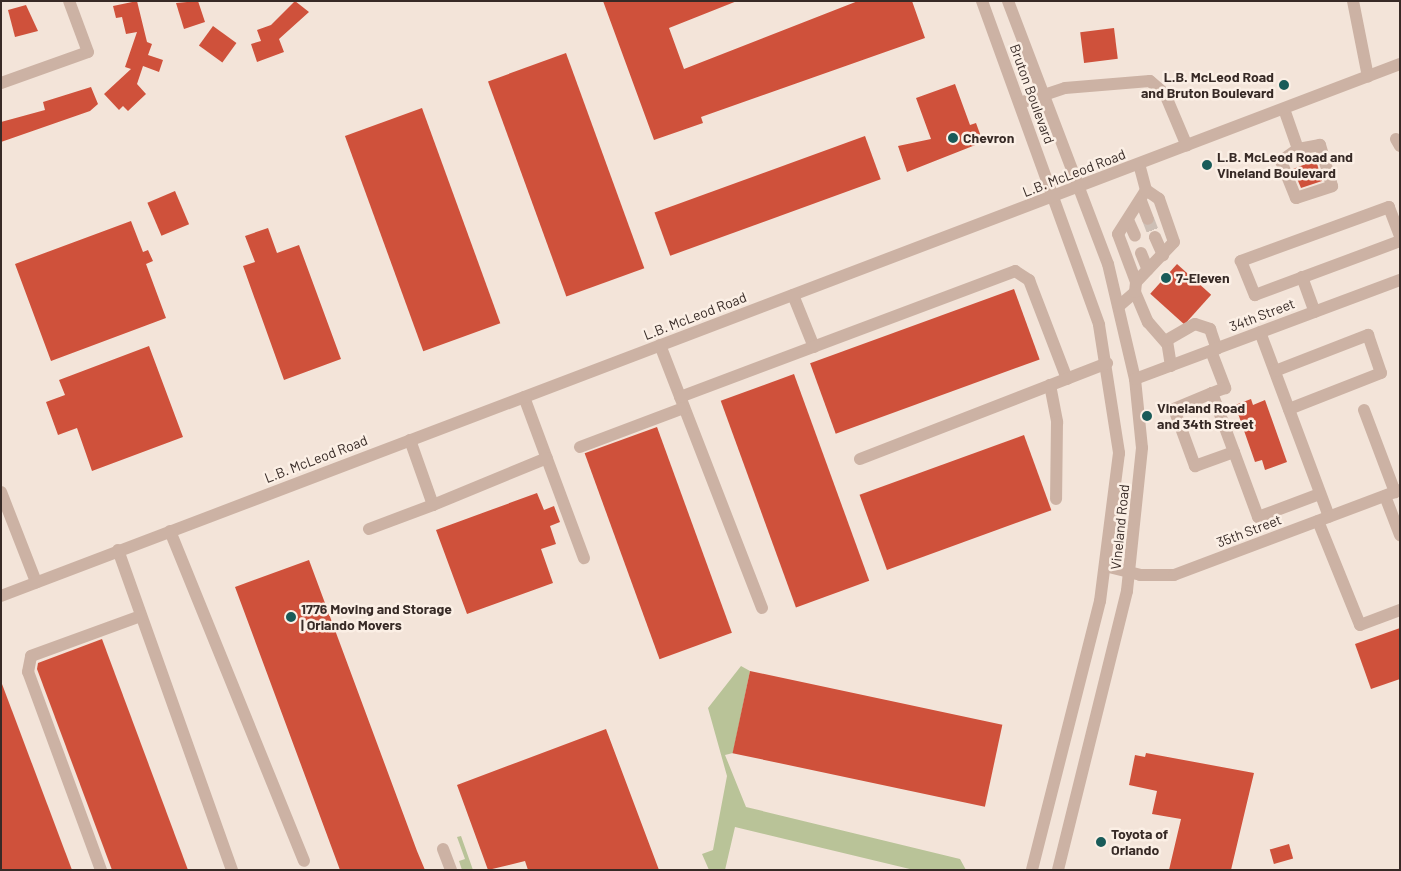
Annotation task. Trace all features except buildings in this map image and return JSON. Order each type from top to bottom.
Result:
[{"type":"street","points":[[1,83],[88,52],[69,1]]},
{"type":"street","name":"Bruton Boulevard","points":[[982,1],[1055,197]]},
{"type":"street","name":"Bruton Boulevard","points":[[1008,1],[1078,188]]},
{"type":"street","points":[[1353,1],[1368,76]]},
{"type":"street","name":"L.B. McLeod Road","points":[[1,596],[118,550],[1055,197],[1400,64]]},
{"type":"street","points":[[1020,103],[1065,88],[1150,81],[1165,94],[1187,146]]},
{"type":"street","points":[[1284,108],[1298,149]]},
{"type":"street","points":[[1320,145],[1332,186],[1296,198],[1281,157],[1298,149],[1320,145]]},
{"type":"street","points":[[1140,164],[1148,219]]},
{"type":"street","name":"Vineland Road","points":[[1058,870],[1130,573],[1142,448],[1135,379],[1119,306],[1078,188]]},
{"type":"street","points":[[1143,195],[1118,234],[1148,322],[1166,343],[1171,366]]},
{"type":"street","points":[[1119,306],[1174,242],[1159,199],[1143,195]]},
{"type":"street","name":"Vineland Road","points":[[1032,870],[1105,566],[1119,453],[1099,325],[1055,197]]},
{"type":"street","points":[[1400,236],[1389,207],[1241,261],[1254,295],[1400,241]]},
{"type":"street","points":[[1128,220],[1135,236]]},
{"type":"street","points":[[1155,237],[1163,255]]},
{"type":"street","points":[[1141,253],[1148,270]]},
{"type":"street","points":[[580,447],[814,347],[1015,271],[1030,280],[1067,379]]},
{"type":"street","points":[[1302,277],[1314,312]]},
{"type":"street","name":"34th Street","points":[[1135,379],[1400,280]]},
{"type":"street","points":[[793,295],[814,347]]},
{"type":"street","points":[[1166,343],[1184,328],[1201,324],[1210,329],[1225,388],[1174,408],[1195,466],[1234,452]]},
{"type":"street","points":[[1260,332],[1320,494],[1324,519],[1360,625],[1400,610]]},
{"type":"street","points":[[1275,371],[1368,335],[1381,373],[1289,409]]},
{"type":"street","points":[[660,346],[762,608]]},
{"type":"street","points":[[860,459],[1106,363]]},
{"type":"street","points":[[1050,385],[1057,422],[1056,499]]},
{"type":"street","points":[[1212,393],[1258,517],[1320,494]]},
{"type":"street","points":[[524,397],[584,558]]},
{"type":"street","points":[[1364,410],[1393,493],[1400,535]]},
{"type":"street","points":[[410,440],[433,505]]},
{"type":"street","points":[[368,529],[433,505],[547,458]]},
{"type":"street","points":[[1,492],[36,582]]},
{"type":"street","name":"35th Street","points":[[1105,566],[1130,573],[1174,575],[1393,493]]},
{"type":"street","points":[[170,531],[304,861]]},
{"type":"street","points":[[118,550],[232,870]]},
{"type":"street","points":[[101,870],[28,672],[31,656],[141,616]]},
{"type":"street","points":[[443,849],[451,870]]},
{"type":"green space","points":[[741,666],[750,671],[733,753],[725,755],[746,807],[960,859],[966,870],[914,870],[735,827],[725,870],[709,870],[702,854],[713,850],[727,776],[708,708]]},
{"type":"green space","points":[[461,836],[473,870],[462,870],[459,861],[465,859],[457,837]]},
{"type":"tunnel","points":[[1148,219],[1155,237]]},
{"type":"place","name":"L.B. McLeod Road and Bruton Boulevard","points":[[1284,85]]},
{"type":"place","name":"Chevron","points":[[953,138]]},
{"type":"place","name":"L.B. McLeod Road and Vineland Boulevard","points":[[1207,165]]},
{"type":"place","name":"7-Eleven","points":[[1166,278]]},
{"type":"place","name":"Vineland Road and 34th Street","points":[[1147,416]]},
{"type":"place","name":"1776 Moving and Storage | Orlando Movers","points":[[291,617]]},
{"type":"place","name":"Toyota of Orlando","points":[[1101,842]]}]
